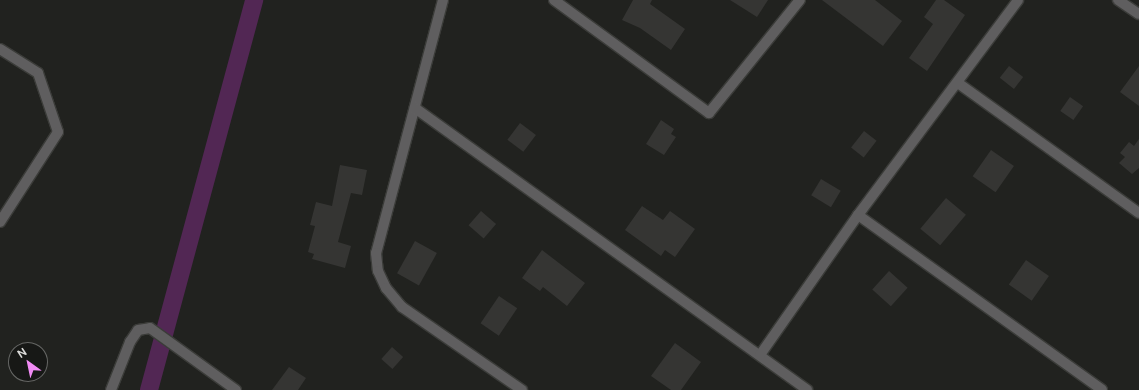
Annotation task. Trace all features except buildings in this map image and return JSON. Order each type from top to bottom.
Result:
[{"type":"street","points":[[443,0],[376,253],[378,271],[386,288],[402,307],[522,390]]},
{"type":"street","points":[[554,0],[709,113],[800,0]]},
{"type":"street","points":[[760,355],[858,215],[958,83],[1018,0]]},
{"type":"street","points":[[1118,0],[1139,14]]},
{"type":"street","points":[[0,49],[38,73],[58,132],[0,222]]},
{"type":"street","points":[[958,83],[1139,213]]},
{"type":"street","points":[[415,108],[807,390]]},
{"type":"street","points":[[858,215],[1102,390]]},
{"type":"street","points":[[111,390],[134,336],[138,330],[150,328],[236,390]]},
{"type":"waterway","points":[[149,390],[254,0]]}]
